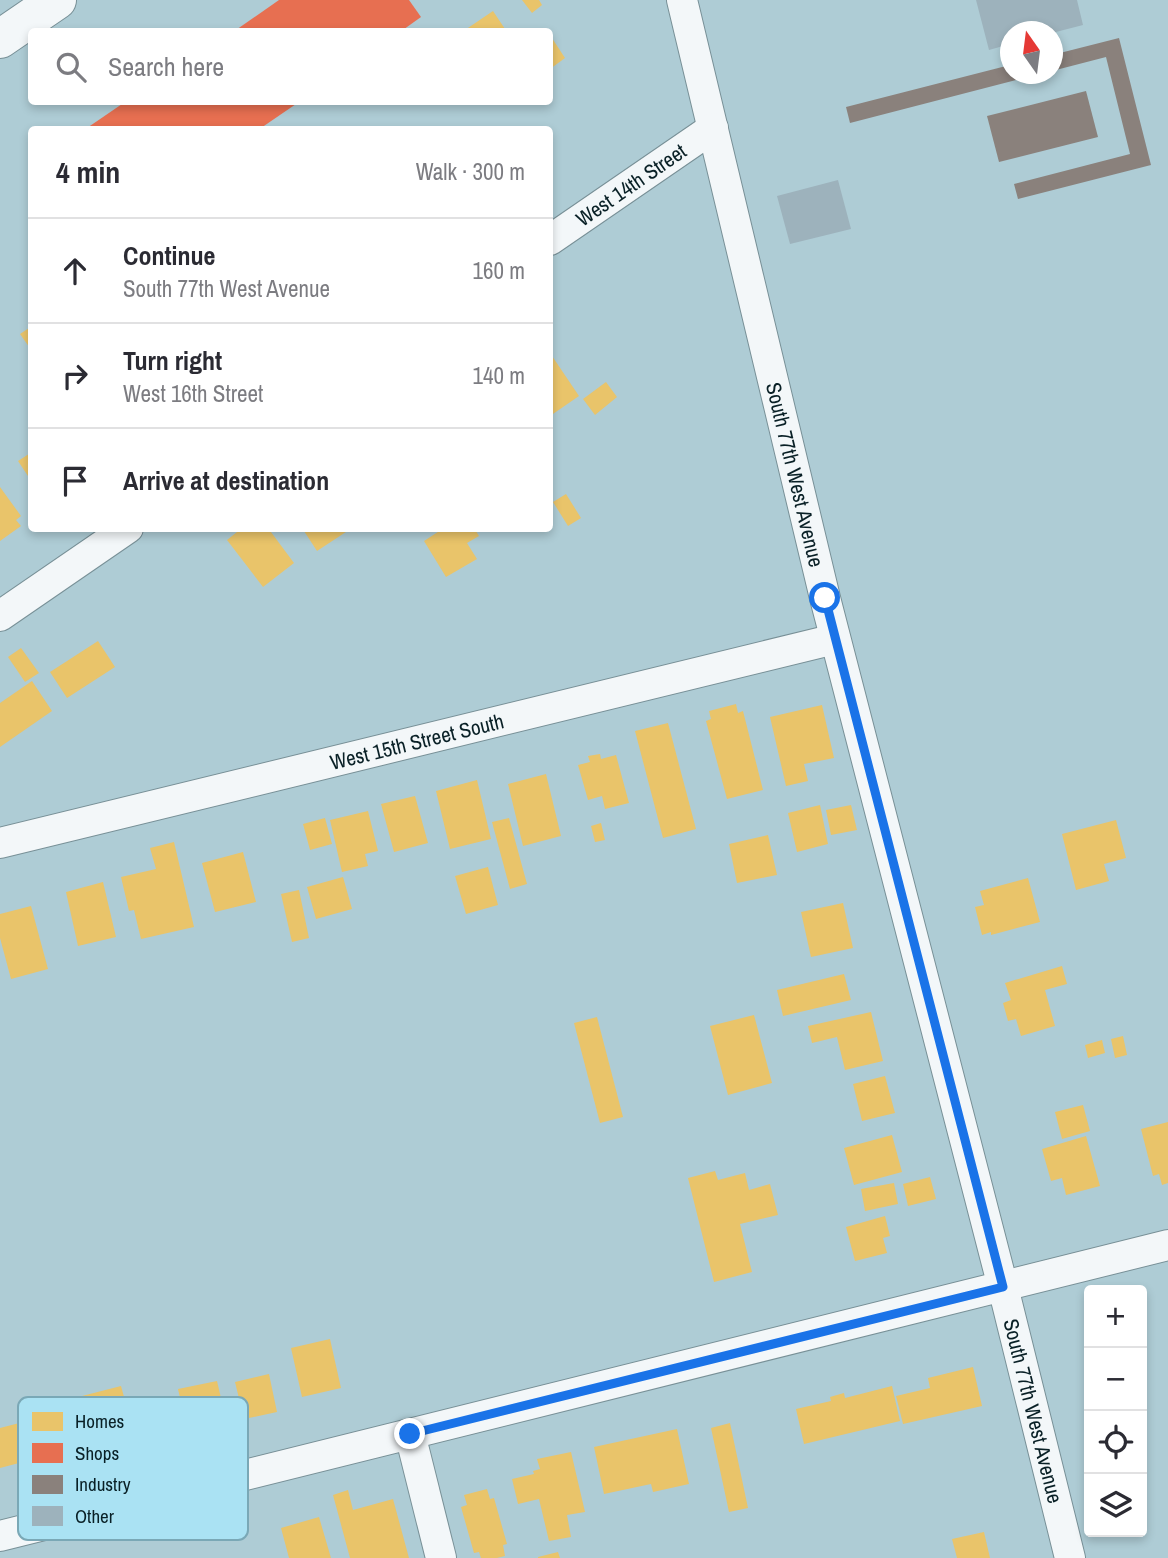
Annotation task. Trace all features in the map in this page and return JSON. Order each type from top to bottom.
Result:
[{"type":"main road","points":[[0,39],[57,0]]},
{"type":"street","name":"South 77th West Avenue","points":[[681,0],[835,639],[1003,1287],[1070,1558]]},
{"type":"street","name":"West 14th Street","points":[[553,238],[713,128]]},
{"type":"street","points":[[0,616],[122,532]]},
{"type":"street","name":"West 15th Street South","points":[[0,844],[835,639]]},
{"type":"street","points":[[248,1474],[1168,1245]]},
{"type":"street","points":[[410,1434],[441,1558]]},
{"type":"street","points":[[0,1536],[18,1532]]},
{"type":"building: Homes","points":[[522,0],[539,0],[542,5],[532,13]]},
{"type":"building: Homes","points":[[493,11],[504,28],[468,28]]},
{"type":"building: Homes","points":[[553,40],[565,58],[553,67]]},
{"type":"building: Homes","points":[[28,329],[28,345],[20,334]]},
{"type":"building: Homes","points":[[553,357],[579,396],[553,414]]},
{"type":"building: Homes","points":[[606,382],[617,397],[595,415],[583,399]]},
{"type":"building: Homes","points":[[28,455],[28,476],[18,461]]},
{"type":"building: Homes","points":[[0,487],[21,516],[16,520],[21,526],[0,541]]},
{"type":"building: Homes","points":[[566,494],[581,518],[568,526],[553,502]]},
{"type":"building: Homes","points":[[237,532],[271,532],[294,563],[263,587],[227,540]]},
{"type":"building: Homes","points":[[305,532],[346,532],[317,551]]},
{"type":"building: Homes","points":[[438,532],[476,532],[479,536],[467,543],[477,559],[446,577],[424,541]]},
{"type":"building: Homes","points":[[98,641],[115,667],[67,698],[50,672]]},
{"type":"building: Homes","points":[[21,648],[39,673],[25,682],[8,657]]},
{"type":"building: Homes","points":[[32,681],[52,711],[0,747],[0,703]]},
{"type":"building: Homes","points":[[736,704],[738,713],[743,711],[763,790],[727,799],[706,721],[711,719],[709,711]]},
{"type":"building: Homes","points":[[822,705],[834,758],[804,764],[808,781],[786,786],[770,717]]},
{"type":"building: Homes","points":[[668,723],[696,829],[663,838],[635,731]]},
{"type":"building: Homes","points":[[600,754],[601,759],[616,755],[629,803],[605,809],[602,796],[588,800],[578,765],[590,762],[588,756]]},
{"type":"building: Homes","points":[[546,774],[561,836],[523,846],[508,784]]},
{"type":"building: Homes","points":[[477,780],[491,839],[450,849],[436,791]]},
{"type":"building: Homes","points":[[415,796],[428,843],[394,852],[381,804]]},
{"type":"building: Homes","points":[[820,805],[828,844],[797,852],[788,813]]},
{"type":"building: Homes","points":[[851,805],[857,830],[831,835],[826,810]]},
{"type":"building: Homes","points":[[368,811],[378,851],[365,854],[368,866],[342,872],[330,820]]},
{"type":"building: Homes","points":[[325,818],[332,844],[310,850],[303,824]]},
{"type":"building: Homes","points":[[509,818],[527,884],[510,889],[492,822]]},
{"type":"building: Homes","points":[[1116,820],[1126,858],[1104,864],[1109,881],[1076,890],[1062,834]]},
{"type":"building: Homes","points":[[601,823],[605,840],[595,842],[591,826]]},
{"type":"building: Homes","points":[[768,835],[777,875],[737,883],[729,844]]},
{"type":"building: Homes","points":[[174,842],[194,927],[141,939],[134,910],[129,911],[121,877],[156,869],[150,848]]},
{"type":"building: Homes","points":[[243,852],[256,902],[215,912],[202,863]]},
{"type":"building: Homes","points":[[488,867],[498,905],[466,914],[455,876]]},
{"type":"building: Homes","points":[[343,877],[352,909],[316,919],[307,887]]},
{"type":"building: Homes","points":[[1028,878],[1040,922],[982,935],[975,907],[984,905],[980,891]]},
{"type":"building: Homes","points":[[103,882],[116,937],[78,946],[66,892]]},
{"type":"building: Homes","points":[[299,890],[309,938],[292,942],[281,894]]},
{"type":"building: Homes","points":[[843,903],[853,948],[811,957],[801,912]]},
{"type":"building: Homes","points":[[31,906],[48,969],[11,979],[0,938],[0,914]]},
{"type":"building: Homes","points":[[1062,966],[1067,984],[1045,990],[1055,1026],[1021,1036],[1016,1019],[1008,1021],[1003,1003],[1011,1000],[1005,983]]},
{"type":"building: Homes","points":[[844,974],[851,1000],[783,1016],[777,990]]},
{"type":"building: Homes","points":[[871,1012],[883,1061],[845,1070],[837,1037],[812,1043],[808,1026]]},
{"type":"building: Homes","points":[[754,1015],[772,1083],[728,1095],[710,1026]]},
{"type":"building: Homes","points":[[597,1017],[623,1117],[600,1123],[574,1023]]},
{"type":"building: Homes","points":[[1123,1036],[1127,1055],[1115,1058],[1111,1039]]},
{"type":"building: Homes","points":[[1102,1040],[1105,1053],[1088,1058],[1085,1045]]},
{"type":"building: Homes","points":[[885,1076],[895,1113],[862,1121],[853,1084]]},
{"type":"building: Homes","points":[[1083,1105],[1090,1131],[1062,1139],[1055,1112]]},
{"type":"building: Homes","points":[[1168,1122],[1168,1183],[1162,1185],[1159,1174],[1153,1176],[1141,1129]]},
{"type":"building: Homes","points":[[892,1135],[902,1172],[854,1185],[844,1148]]},
{"type":"building: Homes","points":[[1086,1136],[1100,1186],[1066,1195],[1062,1178],[1051,1181],[1042,1149]]},
{"type":"building: Homes","points":[[715,1171],[718,1180],[745,1173],[749,1190],[770,1184],[778,1215],[740,1224],[752,1272],[714,1282],[688,1178]]},
{"type":"building: Homes","points":[[930,1177],[936,1199],[908,1206],[903,1184]]},
{"type":"building: Homes","points":[[894,1183],[898,1204],[865,1211],[861,1189]]},
{"type":"building: Homes","points":[[885,1216],[890,1236],[883,1238],[887,1253],[855,1261],[846,1227]]},
{"type":"building: Homes","points":[[330,1339],[341,1388],[302,1397],[291,1348]]},
{"type":"building: Homes","points":[[973,1367],[982,1406],[903,1424],[896,1396],[930,1388],[928,1378]]},
{"type":"building: Homes","points":[[269,1374],[277,1412],[248,1418],[248,1397],[239,1397],[235,1382]]},
{"type":"building: Homes","points":[[217,1381],[221,1397],[180,1397],[178,1389]]},
{"type":"building: Homes","points":[[121,1386],[124,1397],[82,1397]]},
{"type":"building: Homes","points":[[892,1386],[900,1421],[804,1444],[796,1409],[831,1401],[830,1397],[844,1393],[845,1398]]},
{"type":"building: Homes","points":[[18,1423],[18,1463],[0,1468],[0,1428]]},
{"type":"building: Homes","points":[[730,1423],[748,1508],[729,1512],[711,1428]]},
{"type":"building: Homes","points":[[677,1429],[689,1484],[653,1492],[651,1484],[604,1494],[594,1447]]},
{"type":"building: Homes","points":[[571,1452],[585,1512],[567,1515],[571,1537],[549,1541],[539,1499],[518,1504],[512,1479],[534,1474],[533,1471],[540,1469],[537,1459]]},
{"type":"building: Homes","points":[[487,1489],[490,1499],[494,1498],[507,1544],[503,1545],[505,1556],[497,1558],[481,1558],[479,1552],[474,1553],[461,1507],[467,1505],[464,1495]]},
{"type":"building: Homes","points":[[348,1490],[353,1510],[393,1499],[409,1558],[350,1558],[333,1495]]},
{"type":"building: Homes","points":[[319,1517],[331,1558],[289,1558],[281,1528]]},
{"type":"building: Homes","points":[[984,1532],[990,1558],[957,1558],[952,1539]]},
{"type":"building: Homes","points":[[558,1552],[560,1558],[538,1558],[538,1557]]},
{"type":"building: Shops","points":[[279,0],[409,0],[421,17],[406,28],[239,28]]},
{"type":"building: Shops","points":[[121,105],[295,105],[264,126],[90,126]]},
{"type":"building: Industry","points":[[1119,38],[1151,165],[1018,199],[1014,184],[1130,154],[1106,57],[1063,68],[1063,52]]},
{"type":"building: Industry","points":[[1000,68],[1000,84],[850,123],[846,107]]},
{"type":"building: Industry","points":[[1086,91],[1098,137],[999,162],[987,116]]},
{"type":"building: Other","points":[[976,0],[1077,0],[1083,25],[1063,30],[1063,21],[1000,21],[1000,47],[989,50]]},
{"type":"building: Other","points":[[838,180],[851,229],[790,244],[777,196]]},
{"type":"route","points":[[410,1434],[1003,1287],[825,598]]}]
